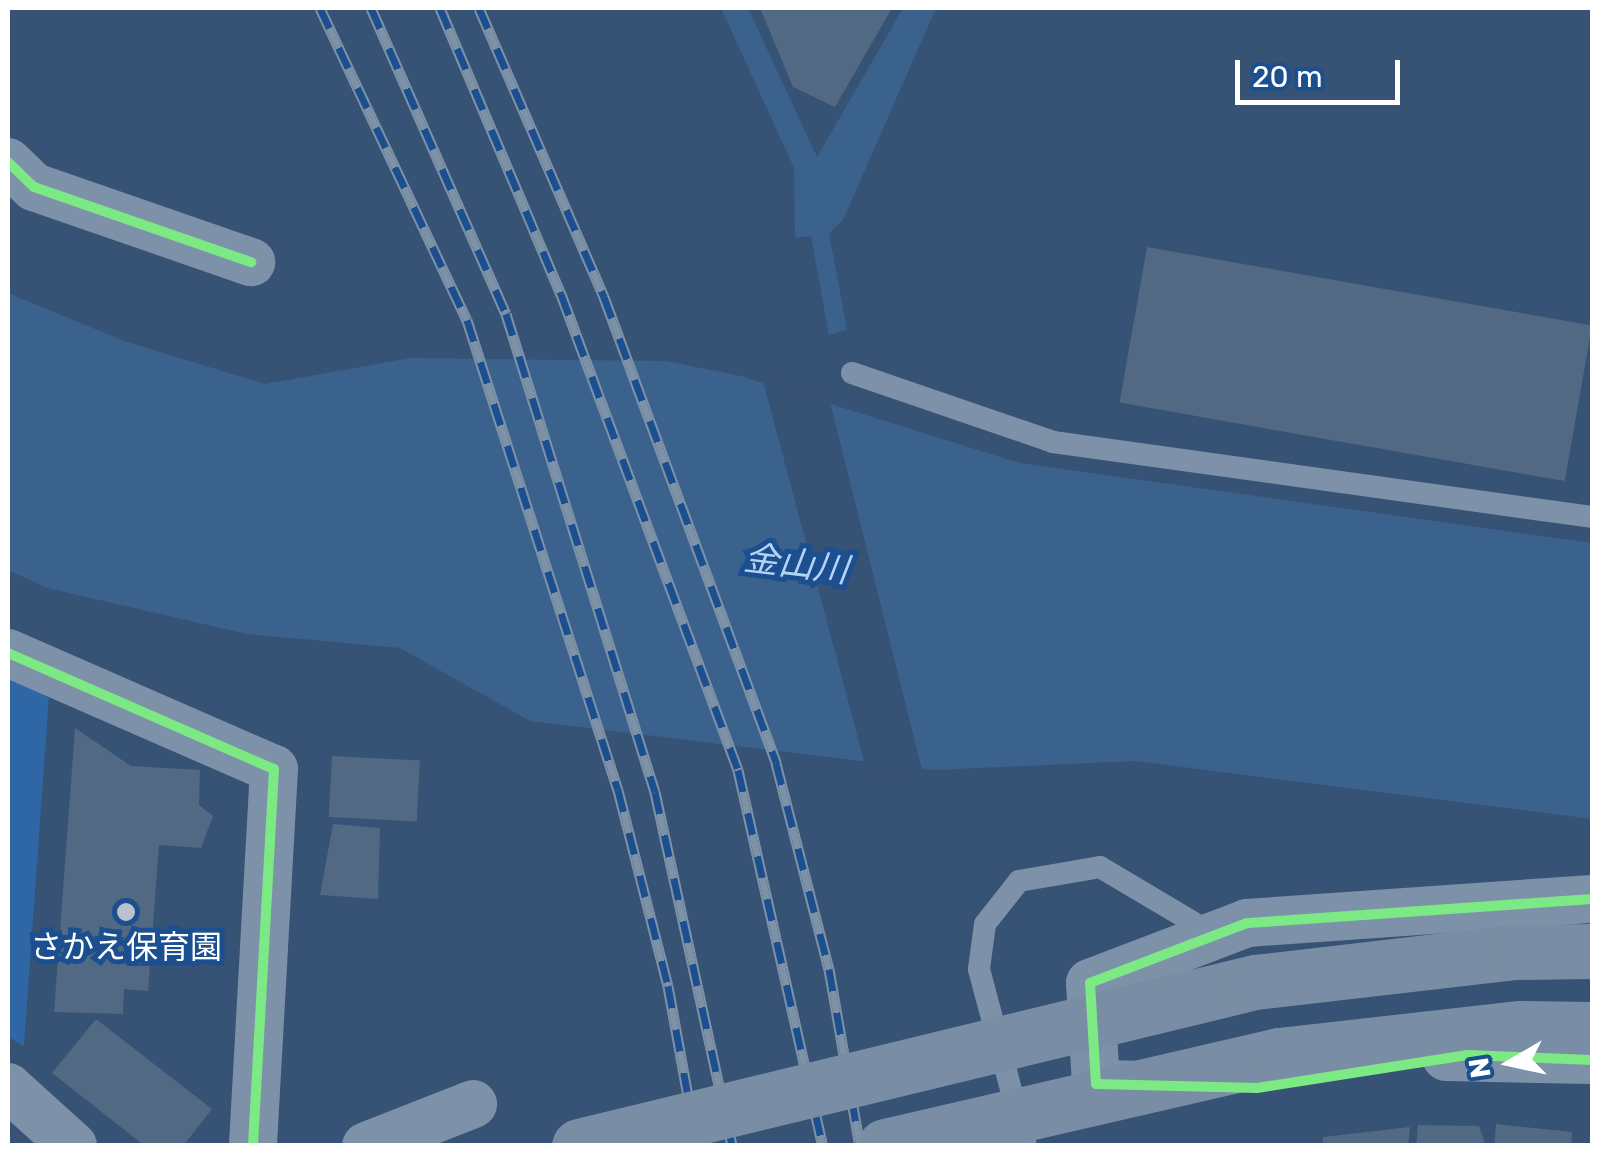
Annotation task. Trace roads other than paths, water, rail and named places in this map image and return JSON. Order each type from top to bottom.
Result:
[{"type":"street","points":[[8,162],[34,187],[250,262]]},
{"type":"street","points":[[8,652],[274,770],[253,1146]]},
{"type":"street","points":[[1592,899],[1370,910],[1211,933],[1090,983],[1096,1084],[1257,1088],[1466,1055],[1592,1060]]},
{"type":"street","points":[[578,1146],[1255,982],[1515,952],[1592,951]]},
{"type":"street","points":[[885,1146],[1280,1056],[1520,1028],[1592,1028]]},
{"type":"street","points":[[8,1088],[74,1146]]},
{"type":"street","points":[[366,1146],[473,1104]]},
{"type":"lane","points":[[852,373],[1053,442],[1592,517]]},
{"type":"lane","points":[[1026,1146],[978,968],[985,924],[1019,881],[1100,867],[1211,933]]},
{"type":"water","points":[[721,8],[748,8],[817,157],[903,8],[936,8],[843,220],[829,233],[847,330],[829,335],[811,236],[795,238],[794,168]]},
{"type":"water","name":"金山川","points":[[8,293],[124,341],[265,384],[410,358],[666,361],[741,376],[1020,463],[1592,543],[1592,819],[1135,761],[936,770],[530,721],[400,648],[247,634],[47,588],[8,570]]},
{"type":"railway","points":[[320,8],[467,320],[618,790],[668,986],[697,1146]]},
{"type":"railway","points":[[371,8],[506,314],[655,792],[732,1146]]},
{"type":"railway","points":[[440,8],[561,294],[738,770],[823,1146]]},
{"type":"railway","points":[[479,8],[604,297],[776,763],[829,969],[860,1146]]},
{"type":"place","name":"さかえ保育園","points":[[126,912]]}]
